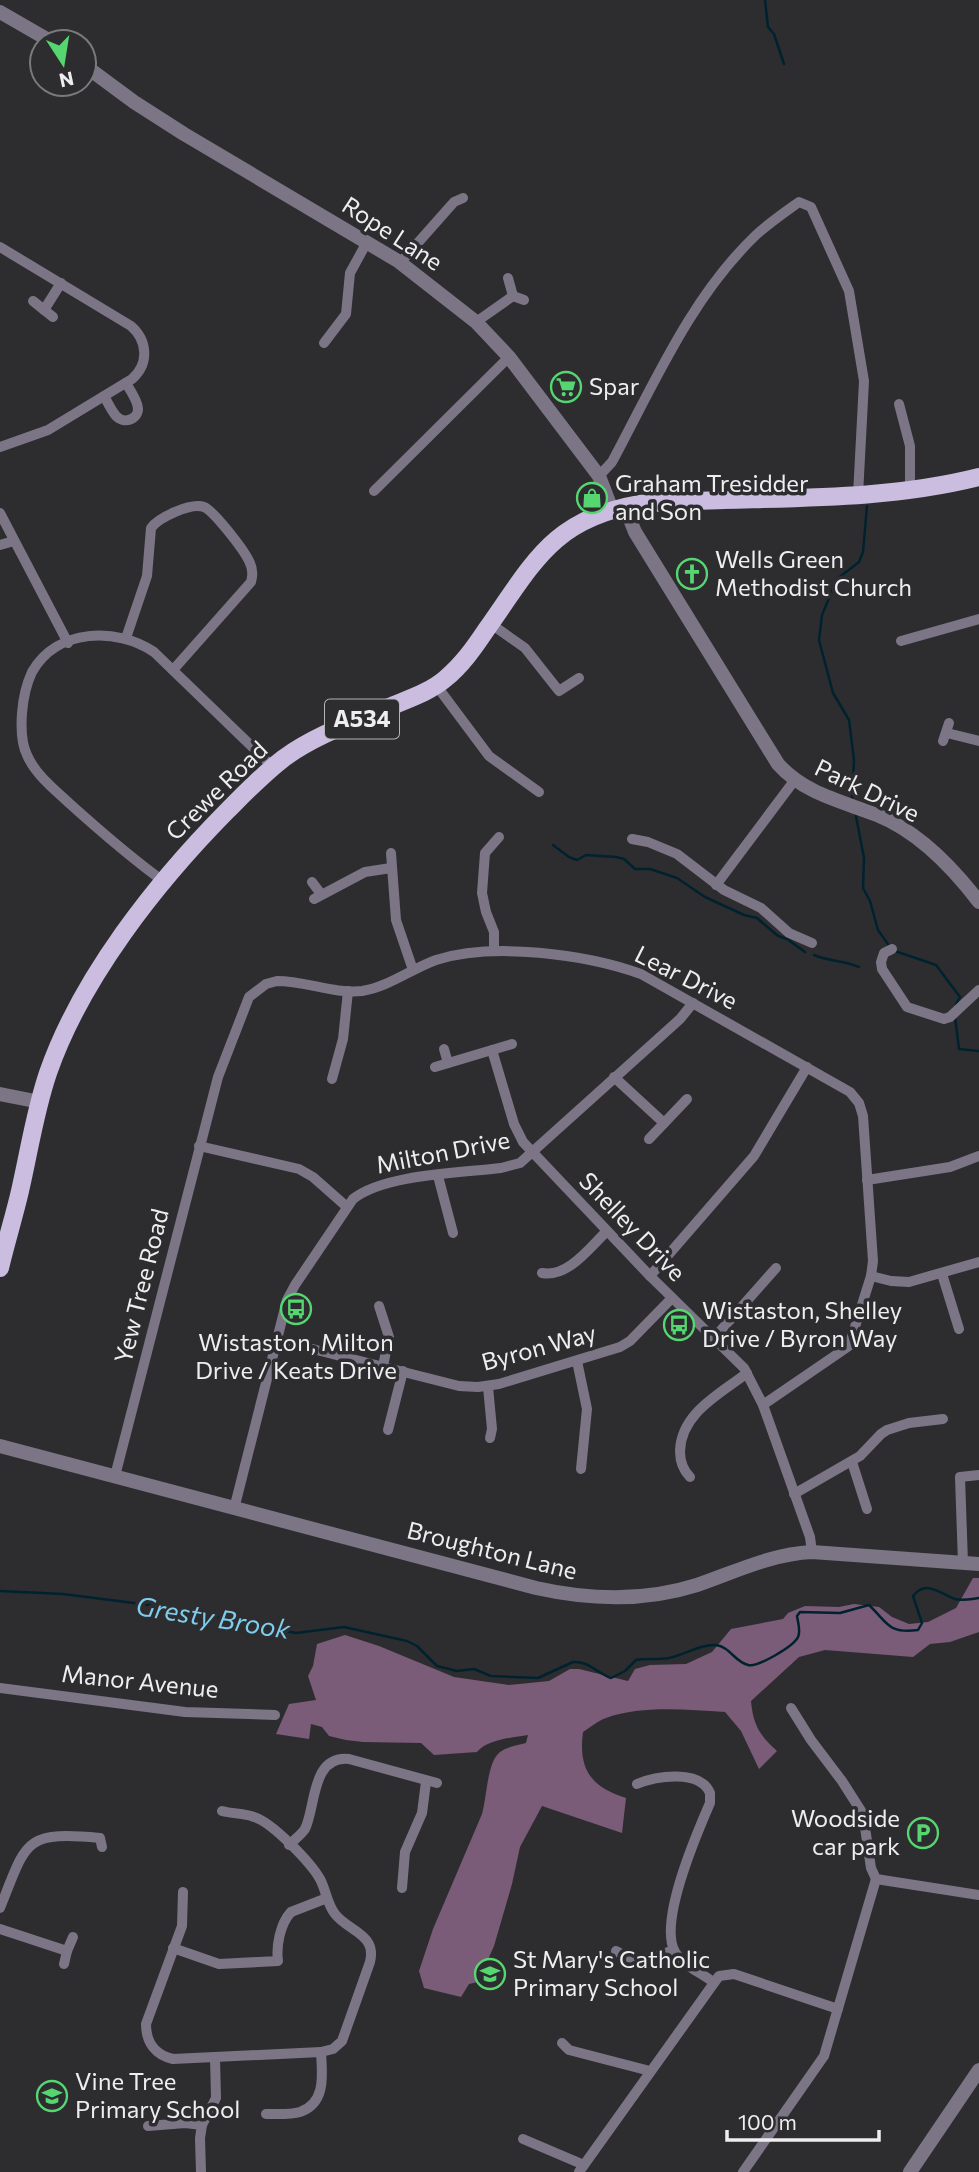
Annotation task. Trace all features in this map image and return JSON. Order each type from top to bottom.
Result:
[{"type":"main road","name":"Crewe Road","points":[[0,1268],[40,1102],[56,1053],[87,990],[163,881],[220,818],[273,767],[315,739],[436,685],[462,663],[545,549],[579,523],[618,508],[663,502],[910,491],[979,477]]},
{"type":"street","points":[[0,12],[28,28]]},
{"type":"street","name":"Rope Lane","points":[[98,75],[154,115],[400,262],[476,322],[509,357],[599,476],[772,754],[794,781]]},
{"type":"street","points":[[400,262],[454,202],[463,198]]},
{"type":"street","points":[[599,476],[612,462],[684,327],[712,287],[756,235],[799,202],[811,207],[849,291],[864,381],[858,495]]},
{"type":"street","points":[[324,343],[346,314],[350,273],[367,242]]},
{"type":"street","points":[[0,247],[131,326],[139,334],[145,350],[137,375],[126,383],[48,430],[0,447]]},
{"type":"street","points":[[476,322],[519,298],[508,278]]},
{"type":"street","points":[[33,301],[48,314],[61,283]]},
{"type":"street","points":[[374,491],[509,357]]},
{"type":"street","points":[[104,396],[117,417],[124,421],[131,419],[137,414],[138,406],[126,383]]},
{"type":"street","points":[[899,404],[910,446],[910,491]]},
{"type":"street","points":[[125,638],[147,576],[151,528],[164,516],[195,506],[209,510],[247,557],[253,578],[173,670]]},
{"type":"street","points":[[0,513],[68,643]]},
{"type":"street","points":[[0,545],[14,541]]},
{"type":"street","points":[[901,641],[979,619]]},
{"type":"street","points":[[491,624],[525,648],[559,691],[579,678]]},
{"type":"street","points":[[163,881],[99,830],[53,788],[34,768],[26,754],[22,717],[30,676],[48,654],[68,643],[99,635],[125,638],[149,648],[273,767]]},
{"type":"street","points":[[436,685],[489,756],[539,792]]},
{"type":"street","points":[[946,733],[979,741]]},
{"type":"street","points":[[716,885],[794,781]]},
{"type":"street","name":"Park Drive","points":[[794,781],[843,804],[877,815],[908,833],[964,883],[979,902]]},
{"type":"street","points":[[493,838],[485,853],[482,893],[494,932],[494,951]]},
{"type":"street","points":[[632,839],[665,847],[716,885],[761,908],[789,933],[813,943]]},
{"type":"street","points":[[391,853],[396,920],[413,970]]},
{"type":"street","points":[[312,882],[317,897],[365,872],[391,868]]},
{"type":"street","points":[[892,949],[884,953],[882,969],[907,1007],[944,1019],[954,1014],[979,990]]},
{"type":"street","name":"Lear Drive","points":[[210,1106],[218,1077],[246,1004],[253,993],[266,984],[277,981],[348,991],[365,990],[449,957],[494,951],[586,960],[620,967],[652,979],[850,1092],[857,1099],[863,1116],[873,1261],[871,1276],[849,1346],[762,1405]]},
{"type":"street","points":[[332,1079],[348,991]]},
{"type":"street","name":"Milton Drive","points":[[234,1509],[291,1292],[348,1207],[365,1191],[379,1184],[509,1167],[520,1163],[680,1019],[692,1003]]},
{"type":"street","points":[[435,1066],[512,1044]]},
{"type":"street","points":[[444,1049],[448,1063]]},
{"type":"street","name":"Shelley Drive","points":[[492,1051],[514,1124],[523,1142],[650,1276],[747,1373],[762,1405],[810,1537],[812,1552]]},
{"type":"street","points":[[650,1276],[754,1156],[807,1067]]},
{"type":"street","points":[[614,1077],[664,1123]]},
{"type":"street","points":[[0,1094],[40,1102]]},
{"type":"street","points":[[649,1139],[687,1099]]},
{"type":"street","name":"Yew Tree Road","points":[[115,1476],[210,1106]]},
{"type":"street","points":[[199,1146],[299,1169],[313,1177],[348,1207]]},
{"type":"street","points":[[867,1180],[950,1167],[979,1156]]},
{"type":"street","points":[[438,1176],[453,1233]]},
{"type":"street","points":[[542,1273],[554,1274],[568,1267],[607,1231]]},
{"type":"street","points":[[871,1276],[899,1282],[979,1262]]},
{"type":"street","points":[[714,1338],[776,1268]]},
{"type":"street","points":[[942,1273],[959,1329]]},
{"type":"street","name":"Byron Way","points":[[277,1340],[459,1386],[488,1387],[627,1344],[672,1298]]},
{"type":"street","points":[[378,1312],[389,1336],[383,1366]]},
{"type":"street","points":[[578,1361],[587,1409],[580,1469]]},
{"type":"street","points":[[388,1430],[403,1371]]},
{"type":"street","points":[[684,1475],[680,1455],[688,1423],[695,1413],[747,1373]]},
{"type":"street","points":[[488,1387],[492,1429],[489,1438]]},
{"type":"street","points":[[794,1494],[852,1462],[887,1430],[900,1425],[925,1426],[943,1419]]},
{"type":"street","name":"Broughton Lane","points":[[0,1446],[545,1590],[595,1597],[638,1597],[676,1591],[781,1555],[812,1552],[979,1564]]},
{"type":"street","points":[[852,1462],[858,1496],[867,1509]]},
{"type":"street","points":[[963,1563],[960,1477],[979,1475]]},
{"type":"street","name":"Manor Avenue","points":[[0,1688],[185,1712],[275,1715]]},
{"type":"street","points":[[743,2172],[822,2061],[876,1879],[871,1868],[863,1814],[791,1708]]},
{"type":"street","points":[[289,1845],[305,1828],[321,1773],[339,1759],[349,1759],[431,1782],[422,1813],[405,1852],[402,1888]]},
{"type":"street","points":[[637,1784],[670,1775],[703,1783],[710,1793],[710,1803],[693,1843],[677,1894],[671,1939],[674,1950],[684,1963],[713,1982]]},
{"type":"street","points":[[183,1892],[183,1919],[146,2024],[147,2037],[153,2048],[166,2057],[215,2057],[321,2052],[333,2049],[342,2041],[372,1957],[367,1940],[360,1932],[338,1918],[317,1874],[289,1845],[258,1818],[222,1811]]},
{"type":"street","points":[[0,1908],[19,1860],[31,1845],[54,1835],[102,1838]]},
{"type":"street","points":[[876,1879],[979,1895]]},
{"type":"street","points":[[278,1961],[276,1947],[287,1915],[327,1898]]},
{"type":"street","points":[[0,1928],[67,1951]]},
{"type":"street","points":[[64,1964],[73,1937]]},
{"type":"street","points":[[173,1948],[219,1964],[278,1961],[290,1965]]},
{"type":"street","points":[[616,1951],[629,1958],[642,1959],[674,1950]]},
{"type":"street","points":[[523,2139],[582,2169],[713,1982],[724,1974],[734,1974],[838,2009]]},
{"type":"street","points":[[562,2043],[569,2050],[650,2071]]},
{"type":"street","points":[[266,2114],[301,2112],[319,2095],[322,2082],[321,2052]]},
{"type":"street","points":[[201,2172],[202,2125],[216,2098],[215,2057]]},
{"type":"street","points":[[910,2172],[979,2070]]},
{"type":"street","points":[[148,2126],[192,2123],[202,2125]]},
{"type":"shaded area","points":[[973,1578],[979,1578],[979,1632],[950,1642],[930,1644],[913,1657],[825,1650],[799,1657],[751,1701],[758,1729],[777,1751],[759,1769],[741,1731],[725,1712],[665,1709],[635,1711],[603,1719],[583,1732],[583,1756],[590,1775],[604,1788],[626,1798],[622,1833],[542,1806],[520,1847],[494,1946],[478,1982],[469,1984],[461,1997],[424,1988],[419,1971],[433,1929],[482,1814],[492,1764],[503,1750],[526,1743],[528,1735],[493,1742],[477,1752],[434,1755],[421,1743],[346,1740],[329,1736],[322,1727],[311,1724],[309,1739],[276,1734],[289,1704],[316,1700],[308,1676],[313,1666],[317,1644],[345,1635],[454,1677],[509,1685],[549,1681],[570,1669],[579,1669],[628,1681],[635,1669],[650,1665],[686,1664],[712,1652],[731,1629],[783,1619],[788,1613],[805,1606],[839,1607],[854,1604],[879,1607],[892,1617],[909,1624],[928,1622],[956,1608]]},
{"type":"waterway","points":[[765,0],[768,27],[774,34],[784,64]]},
{"type":"waterway","points":[[852,802],[854,760],[849,720],[833,693],[819,640],[822,615],[837,579],[859,562],[863,552],[867,506]]},
{"type":"waterway","points":[[855,811],[864,858],[863,888],[870,901],[878,930],[890,947]]},
{"type":"waterway","points":[[553,845],[577,860],[586,855],[616,857],[624,859],[635,869],[650,869],[677,878],[705,897],[757,918],[778,936],[805,952]]},
{"type":"waterway","points":[[895,951],[936,965],[960,997],[956,1004]]},
{"type":"waterway","points":[[814,955],[859,967]]},
{"type":"waterway","points":[[955,1017],[959,1049],[979,1051]]},
{"type":"waterway","name":"Gresty Brook","points":[[0,1591],[63,1594],[197,1611],[230,1621],[296,1633],[344,1627],[407,1641],[417,1646],[437,1666],[457,1671],[474,1669],[491,1676],[538,1678],[573,1662],[588,1665],[611,1678],[625,1671],[636,1660],[669,1658],[710,1645],[721,1646],[739,1661],[753,1665],[775,1656],[795,1641],[799,1635],[797,1616],[800,1612],[840,1613],[869,1605],[889,1626],[908,1631],[918,1630],[922,1623],[913,1596],[918,1591],[934,1589],[958,1600],[979,1598]]},
{"type":"place","name":"Spar","points":[[566,387]]},
{"type":"place","name":"Graham Tresidder and Son","points":[[592,498]]},
{"type":"place","name":"Wells Green Methodist Church","points":[[692,574]]},
{"type":"place","name":"Wistaston, Milton Drive / Keats Drive","points":[[296,1309]]},
{"type":"place","name":"Wistaston, Shelley Drive / Byron Way","points":[[679,1325]]},
{"type":"place","name":"Woodside car park","points":[[923,1833]]},
{"type":"place","name":"St Mary's Catholic Primary School","points":[[490,1974]]},
{"type":"place","name":"Vine Tree Primary School","points":[[52,2096]]}]
